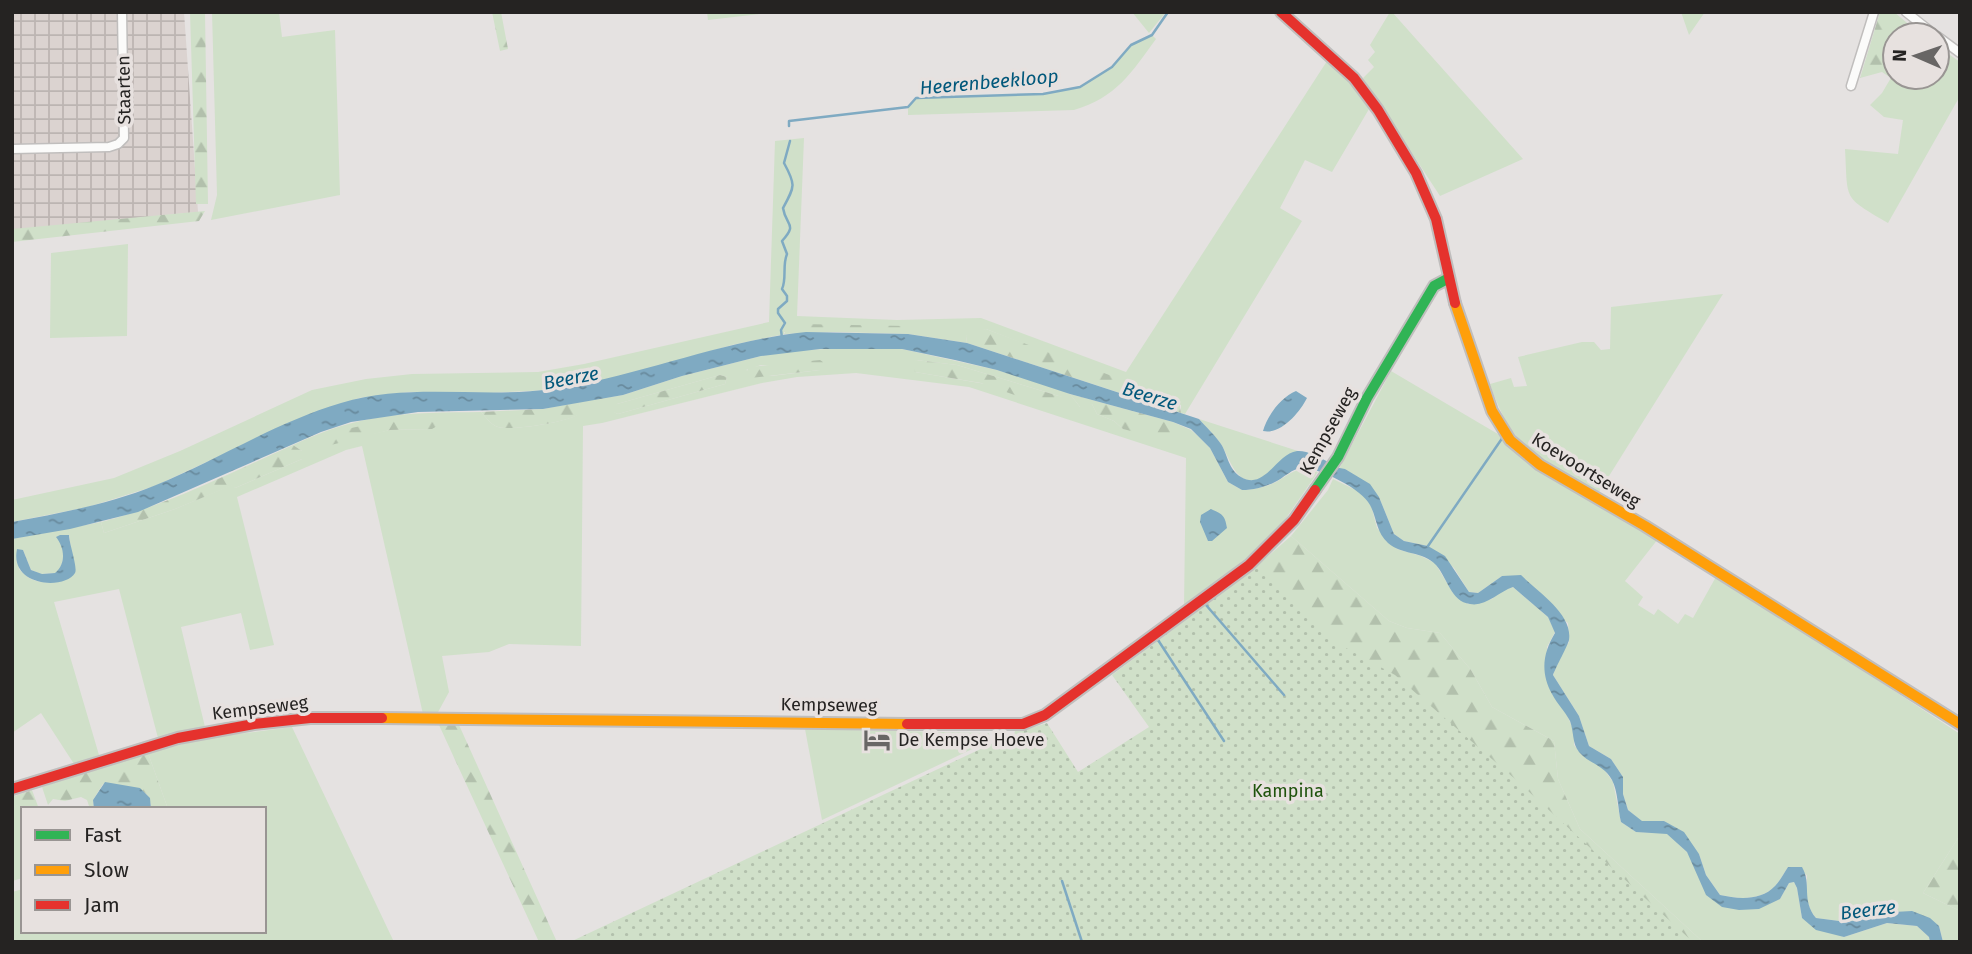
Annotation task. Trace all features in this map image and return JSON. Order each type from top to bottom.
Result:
[{"type":"street","name":"Staarten","points":[[12,149],[109,147],[124,138],[122,12]]},
{"type":"street","name":"Koevoortseweg","points":[[1281,12],[1354,78],[1388,125],[1416,173],[1440,232],[1449,278],[1467,340],[1492,411],[1504,432],[1521,451],[1960,724]]},
{"type":"street","points":[[1851,86],[1874,12]]},
{"type":"street","name":"Kempseweg","points":[[12,789],[178,738],[254,724],[310,718],[1023,724],[1045,715],[1249,565],[1284,532],[1333,465],[1367,398],[1427,296],[1440,281],[1449,278]]},
{"type":"shaded area","points":[[12,12],[184,12],[198,212],[12,230]]},
{"type":"green space","points":[[190,12],[205,12],[208,204],[196,204]]},
{"type":"green space","points":[[212,12],[279,12],[282,37],[335,30],[340,195],[211,220],[217,195]]},
{"type":"green space","points":[[492,12],[501,12],[508,49],[500,51]]},
{"type":"green space","points":[[707,12],[768,12],[769,13],[708,20]]},
{"type":"green space","points":[[1132,12],[1166,12],[1149,33]]},
{"type":"green space","points":[[1390,12],[1523,159],[1440,196],[1363,78],[1374,67],[1368,60],[1375,52],[1370,45]]},
{"type":"green space","points":[[1681,12],[1705,12],[1689,35]]},
{"type":"green space","points":[[1880,12],[1894,12],[1905,21],[1881,21],[1881,72],[1860,78]]},
{"type":"green space","points":[[1152,35],[1156,39],[1122,82],[1089,105],[1074,110],[908,115],[908,107],[916,98],[1043,94],[1080,87],[1112,67],[1131,45]]},
{"type":"green space","points":[[1951,56],[1960,62],[1960,96],[1888,223],[1862,207],[1850,195],[1845,149],[1898,154],[1903,120],[1884,117],[1870,105],[1882,93],[1951,91]]},
{"type":"green space","points":[[1327,61],[1355,87],[1369,109],[1332,172],[1305,160],[1280,208],[1302,221],[1185,414],[1181,413],[1181,405],[986,329],[966,336],[967,343],[908,334],[908,329],[784,332],[785,334],[732,345],[616,378],[549,390],[490,393],[410,392],[359,398],[299,419],[155,486],[88,507],[12,522],[12,500],[114,478],[180,451],[312,390],[366,379],[412,374],[538,372],[769,322],[775,141],[804,138],[797,316],[897,320],[981,318],[1126,372]]},
{"type":"green space","points":[[205,211],[199,221],[12,242],[12,229]]},
{"type":"green space","points":[[128,244],[127,336],[50,338],[51,253]]},
{"type":"green space","points":[[1723,294],[1599,492],[1560,471],[1531,451],[1508,425],[1490,384],[1511,378],[1514,387],[1527,386],[1518,357],[1582,342],[1594,342],[1601,350],[1610,349],[1611,307]]},
{"type":"green space","points":[[800,324],[909,328],[908,334],[785,334],[785,329]]},
{"type":"green space","points":[[986,329],[1179,401],[1181,413],[967,343],[966,336],[971,331]]},
{"type":"green space","points":[[902,349],[997,370],[1060,389],[1070,394],[1080,407],[1092,404],[1097,414],[1114,421],[1123,429],[1173,433],[1173,422],[1198,436],[1210,448],[1228,482],[1242,490],[1268,485],[1300,470],[1318,472],[1284,521],[1263,545],[1184,607],[1186,458],[969,387],[856,373],[797,377],[583,426],[581,646],[509,644],[489,652],[442,656],[449,692],[437,714],[423,714],[362,446],[346,450],[237,497],[274,645],[250,650],[241,613],[181,627],[205,727],[158,738],[119,589],[54,602],[99,755],[74,764],[41,713],[12,733],[12,539],[101,522],[104,533],[175,509],[234,484],[235,488],[302,459],[302,451],[293,445],[363,420],[407,414],[481,412],[498,427],[538,425],[577,415],[580,402],[623,395],[682,376],[795,350]],"holes":[[[916,360],[957,365],[1062,397],[915,372]],[[761,365],[820,370],[771,376],[746,370]],[[720,375],[727,377],[725,384],[618,414],[614,412],[617,404]],[[433,417],[432,429],[390,430],[367,435]],[[69,535],[72,556],[69,577],[42,582],[30,578],[19,569],[23,550],[31,570],[41,574],[56,573],[62,563],[61,543]]]},
{"type":"green space","points":[[820,360],[823,362],[820,370],[750,378],[746,374],[749,367]]},
{"type":"green space","points":[[916,360],[957,365],[1062,397],[1063,407],[1059,411],[981,383],[915,372],[913,363]]},
{"type":"green space","points":[[1391,371],[1503,437],[1658,539],[1625,581],[1643,597],[1638,605],[1654,615],[1658,609],[1678,624],[1685,614],[1693,618],[1717,575],[1960,734],[1960,835],[1923,893],[1960,911],[1960,942],[1943,942],[1939,926],[1894,912],[1847,922],[1816,918],[1808,903],[1807,875],[1788,867],[1775,886],[1763,894],[1742,898],[1720,895],[1706,875],[1699,854],[1664,821],[1642,822],[1628,810],[1623,794],[1623,777],[1611,759],[1589,746],[1579,716],[1553,675],[1569,642],[1568,623],[1502,576],[1478,593],[1469,592],[1454,568],[1428,546],[1404,541],[1394,534],[1379,497],[1345,469],[1339,469]]},
{"type":"green space","points":[[720,375],[727,377],[725,384],[618,414],[613,412],[613,406],[617,404]]},
{"type":"green space","points":[[1070,394],[1173,422],[1173,433],[1169,437],[1155,437],[1123,429],[1114,421],[1097,414],[1092,404],[1085,408],[1080,407]]},
{"type":"green space","points":[[580,402],[578,415],[526,427],[498,427],[481,412],[543,409]]},
{"type":"green space","points":[[433,417],[438,420],[437,426],[432,429],[390,430],[331,445],[327,442],[327,434],[340,430],[380,422]]},
{"type":"green space","points":[[1199,419],[1298,451],[1258,480],[1242,478],[1221,444]]},
{"type":"green space","points":[[293,445],[302,451],[302,459],[235,488],[233,485],[175,509],[104,533],[101,522],[175,498]]},
{"type":"green space","points":[[1333,479],[1362,493],[1371,505],[1377,528],[1397,549],[1435,563],[1453,593],[1468,604],[1492,599],[1500,591],[1513,587],[1548,617],[1555,632],[1547,647],[1552,694],[1566,713],[1574,731],[1574,745],[1582,755],[1601,765],[1613,782],[1621,822],[1636,832],[1667,833],[1687,852],[1722,906],[1780,899],[1789,883],[1794,882],[1802,918],[1844,937],[1887,923],[1917,926],[1929,937],[1930,942],[1703,942],[1580,829],[1558,779],[1554,741],[1492,707],[1471,670],[1440,633],[1407,628],[1389,621],[1291,536],[1328,490]]},
{"type":"green space","points":[[1291,536],[1389,621],[1407,628],[1440,633],[1471,670],[1492,707],[1554,741],[1558,779],[1580,829],[1703,942],[1568,942],[1248,574]]},
{"type":"green space","name":"Kampina","points":[[1256,567],[1337,643],[1395,675],[1515,779],[1693,942],[570,942],[1004,738],[1013,737],[1015,731],[1047,723],[1078,772],[1149,727],[1112,675]]},
{"type":"green space","points":[[439,725],[459,725],[557,942],[539,942]]},
{"type":"green space","points":[[292,727],[394,942],[12,942],[12,892],[21,890],[21,933],[266,933],[266,807],[167,807],[148,753],[207,738]]},
{"type":"green space","points":[[805,729],[989,733],[990,740],[822,820]]},
{"type":"green space","points":[[148,753],[167,807],[151,807],[149,798],[144,792],[109,784],[103,784],[93,800],[94,807],[89,807],[87,800],[81,797],[65,801],[53,799],[48,805],[42,787]]},
{"type":"green space","points":[[32,790],[38,807],[24,807],[23,804],[12,807],[12,797]]},
{"type":"green space","points":[[24,803],[25,807],[21,807],[21,879],[12,881],[12,807]]},
{"type":"green space","points":[[1960,835],[1960,911],[1923,893]]},
{"type":"water","points":[[806,332],[908,334],[967,343],[1199,419],[1221,444],[1233,470],[1249,480],[1264,476],[1283,458],[1297,451],[1317,456],[1328,462],[1329,466],[1345,469],[1370,484],[1379,497],[1394,534],[1404,541],[1428,546],[1445,556],[1469,592],[1478,593],[1502,576],[1521,575],[1553,604],[1566,621],[1569,640],[1553,675],[1579,716],[1589,746],[1611,759],[1623,777],[1623,794],[1628,810],[1642,821],[1664,821],[1684,832],[1699,854],[1706,875],[1720,895],[1742,898],[1763,894],[1775,886],[1788,867],[1802,867],[1809,905],[1816,918],[1847,922],[1912,911],[1930,918],[1939,926],[1943,942],[1930,942],[1929,937],[1917,926],[1887,923],[1844,937],[1816,930],[1802,918],[1794,882],[1789,883],[1780,899],[1759,909],[1722,907],[1706,895],[1687,852],[1667,834],[1636,832],[1621,822],[1612,780],[1577,749],[1570,721],[1554,698],[1546,678],[1544,663],[1555,633],[1548,617],[1513,587],[1481,603],[1470,604],[1458,599],[1440,570],[1431,561],[1399,550],[1388,543],[1381,534],[1366,499],[1342,482],[1302,468],[1270,484],[1242,490],[1228,482],[1210,448],[1191,429],[997,370],[955,360],[902,349],[820,349],[761,356],[682,376],[623,395],[543,409],[418,412],[351,422],[321,432],[138,512],[70,529],[12,539],[12,522],[85,507],[139,492],[293,420],[341,403],[393,393],[526,392],[552,389],[616,376],[742,343]]},
{"type":"water","points":[[1296,391],[1307,398],[1300,410],[1276,430],[1263,431],[1275,408]]},
{"type":"water","points":[[1211,509],[1222,516],[1227,528],[1212,541],[1208,541],[1200,522],[1201,515]]},
{"type":"water","points":[[69,535],[75,573],[61,582],[50,583],[29,578],[21,571],[17,562],[17,549],[23,550],[31,570],[42,574],[55,573],[63,560],[61,545],[56,537]]},
{"type":"water","points":[[105,782],[140,788],[150,798],[151,807],[94,807],[93,800]]},
{"type":"waterway","name":"Heerenbeekloop","points":[[789,126],[789,121],[908,107],[916,98],[1043,94],[1080,87],[1112,67],[1131,45],[1152,35],[1168,12]]},
{"type":"waterway","name":"Heerenbeekloop","points":[[782,338],[781,330],[785,323],[778,309],[787,301],[782,289],[787,254],[782,241],[790,228],[783,208],[792,186],[791,176],[784,163],[790,141]]},
{"type":"waterway","points":[[1428,546],[1503,437]]},
{"type":"waterway","points":[[1206,605],[1284,695]]},
{"type":"waterway","points":[[1158,640],[1224,741]]},
{"type":"waterway","points":[[1062,881],[1082,942]]},
{"type":"traffic: fast","points":[[1315,490],[1338,457],[1367,398],[1434,286],[1449,278]]},
{"type":"traffic: slow","points":[[1455,303],[1492,411],[1510,440],[1540,465],[1645,526],[1960,724]]},
{"type":"traffic: slow","points":[[382,718],[907,724]]},
{"type":"traffic: jam","points":[[1281,12],[1354,78],[1378,110],[1416,173],[1436,219],[1455,303]]},
{"type":"traffic: jam","points":[[907,724],[1023,724],[1045,715],[1249,565],[1294,520],[1315,490]]},
{"type":"traffic: jam","points":[[12,789],[178,738],[254,724],[310,718],[382,718]]},
{"type":"place","name":"De Kempse Hoeve","points":[[877,740]]},
{"type":"water label","name":"Beerze","points":[[571,378]]},
{"type":"water label","name":"Beerze","points":[[1150,396]]},
{"type":"water label","name":"Beerze","points":[[1868,910]]}]
